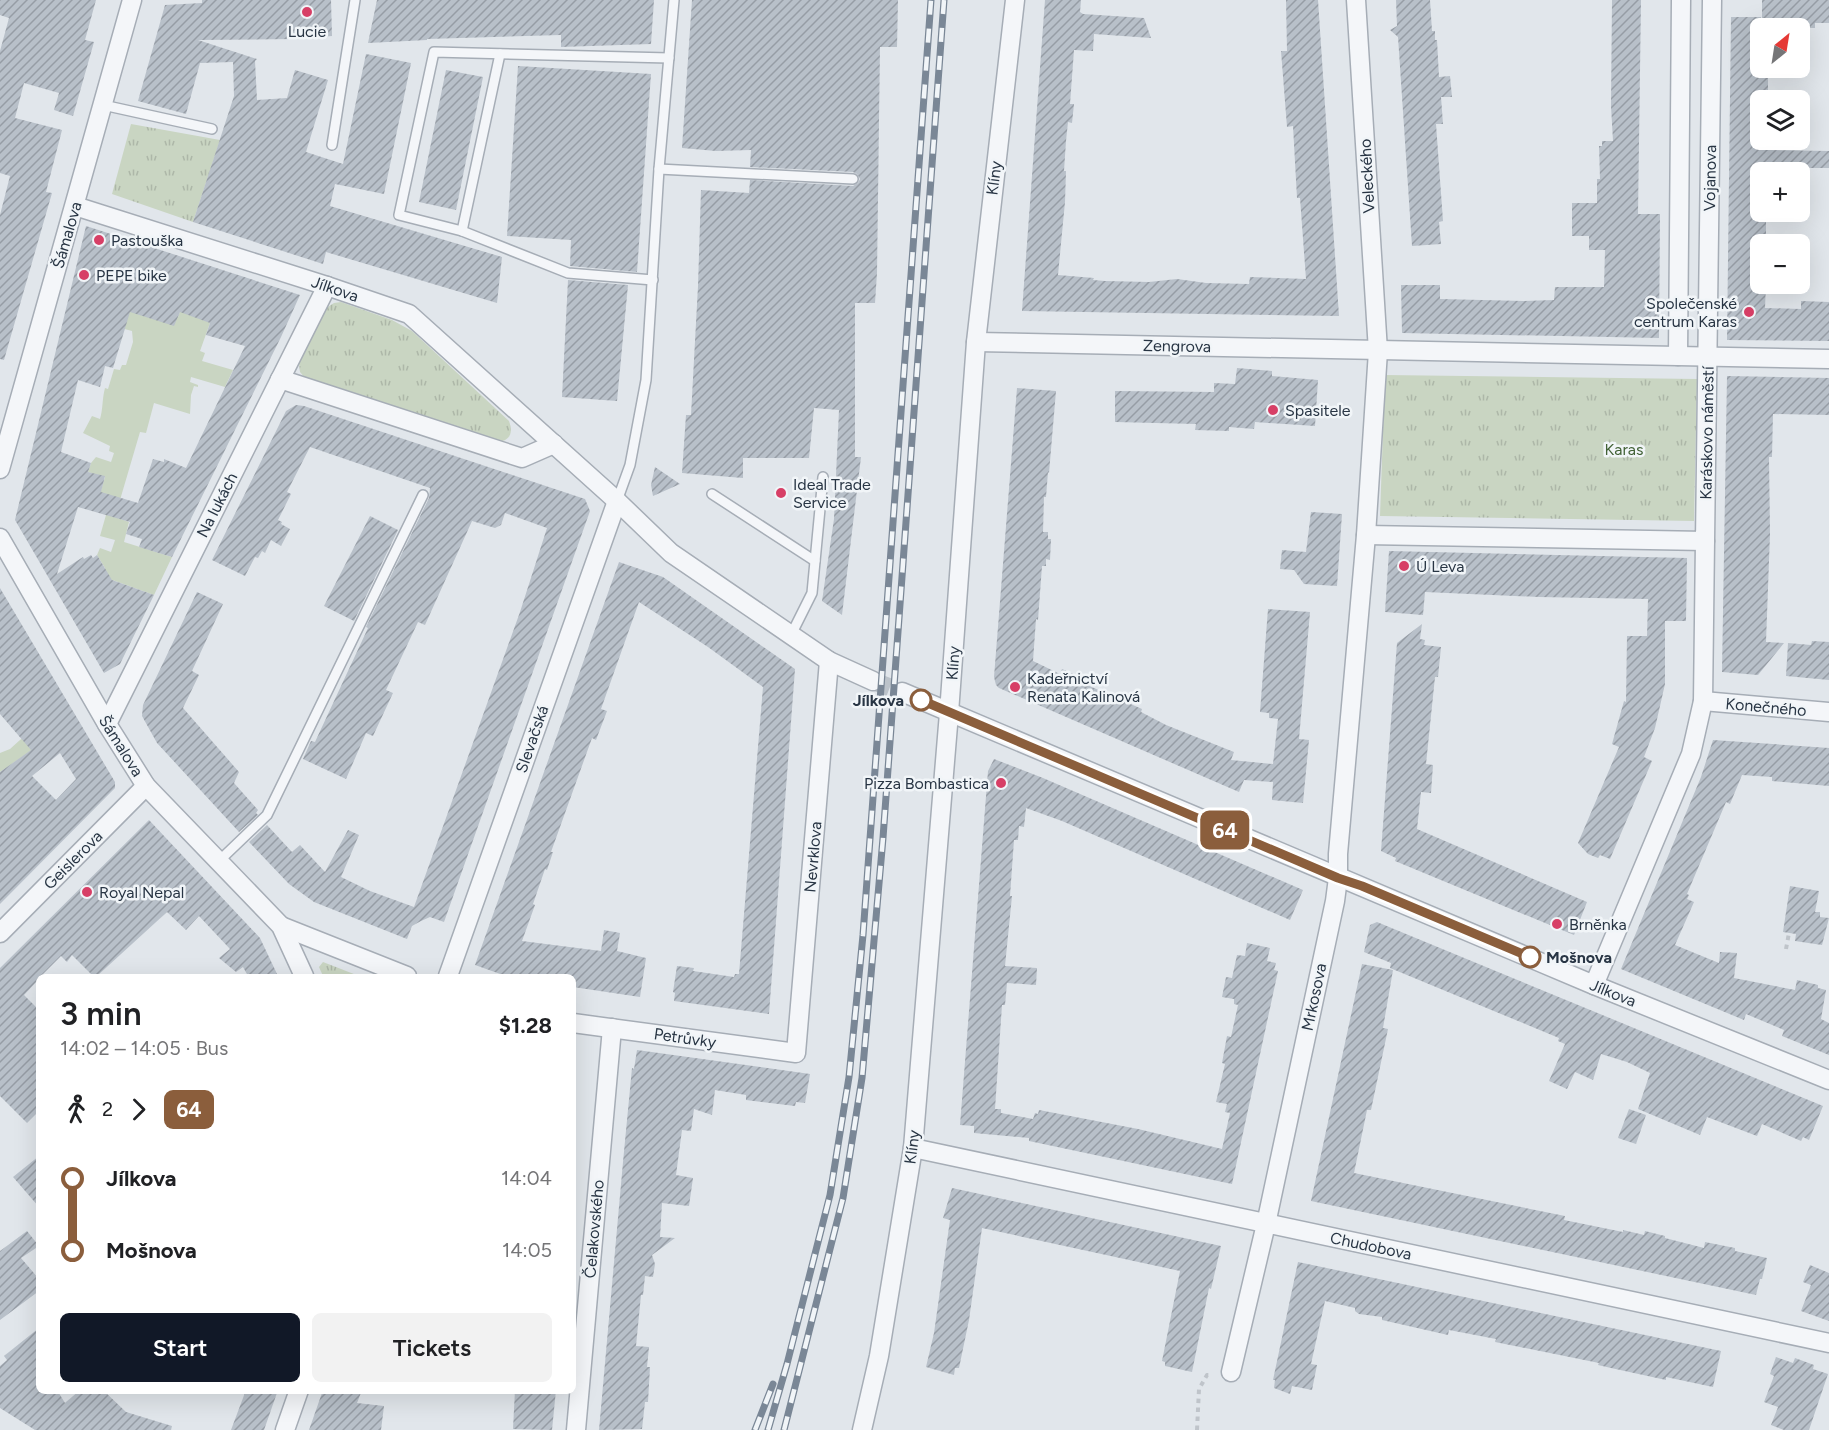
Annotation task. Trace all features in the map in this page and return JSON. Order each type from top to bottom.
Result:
[{"type":"street","name":"Šámalova","points":[[0,469],[132,0]]},
{"type":"street","name":"Klíny","points":[[862,1430],[879,1356],[913,1148],[949,713],[976,342],[1015,0]]},
{"type":"street","name":"Veleckého","points":[[1356,0],[1377,351]]},
{"type":"street","name":"Vojanova","points":[[1678,356],[1681,0]]},
{"type":"street","name":"Vojanova","points":[[1708,357],[1712,0]]},
{"type":"street","name":"Jílkova","points":[[75,206],[409,314],[617,501],[671,553],[829,661],[873,681]]},
{"type":"street","name":"Na lukách","points":[[107,724],[327,286]]},
{"type":"street","name":"Zengrova","points":[[976,342],[1377,351]]},
{"type":"street","name":"Karáskovo náměstí","points":[[1377,351],[1708,357],[1705,541]]},
{"type":"street","points":[[1377,351],[1366,535],[1705,541],[1704,702],[1691,754],[1594,985]]},
{"type":"street","points":[[1708,357],[1829,359]]},
{"type":"street","points":[[280,379],[522,458],[554,444]]},
{"type":"street","name":"Slevačská","points":[[449,974],[617,501]]},
{"type":"street","name":"Mrkosova","points":[[1231,1372],[1266,1224],[1333,912],[1338,878],[1338,854],[1366,535]]},
{"type":"street","name":"Šámalova","points":[[0,538],[107,724],[146,786],[281,926],[303,974]]},
{"type":"street","name":"Nevrklova","points":[[796,1053],[829,661]]},
{"type":"street","name":"Jílkova","points":[[902,692],[1338,878],[1373,890],[1594,985],[1829,1080]]},
{"type":"street","name":"Konečného","points":[[1704,702],[1829,712]]},
{"type":"street","name":"Geislerova","points":[[0,933],[146,786]]},
{"type":"street","name":"Šámalova","points":[[281,926],[402,974]]},
{"type":"street","name":"Petrůvky","points":[[576,1023],[796,1053]]},
{"type":"street","name":"Čelakovského","points":[[576,1430],[612,1028]]},
{"type":"street","name":"Chudobova","points":[[913,1148],[1829,1343]]},
{"type":"street","points":[[285,1430],[298,1394]]},
{"type":"lane","points":[[332,145],[355,0]]},
{"type":"lane","points":[[617,501],[630,465],[646,380],[659,169],[674,0]]},
{"type":"lane","points":[[653,280],[568,273],[462,231],[399,215],[434,52],[669,58]]},
{"type":"lane","points":[[462,231],[501,54]]},
{"type":"lane","points":[[103,105],[212,129]]},
{"type":"lane","points":[[659,169],[853,179]]},
{"type":"lane","points":[[791,635],[812,593],[823,477]]},
{"type":"lane","points":[[712,494],[815,561]]},
{"type":"lane","points":[[219,861],[267,815],[423,495]]},
{"type":"path","points":[[1786,949],[1789,933]]},
{"type":"path","points":[[1197,1430],[1199,1389],[1207,1375],[1231,1372]]},
{"type":"green space","points":[[131,124],[220,140],[193,222],[112,194]]},
{"type":"green space","points":[[341,302],[392,320],[412,331],[509,421],[511,432],[508,437],[499,442],[305,378],[300,372],[299,363],[326,308]]},
{"type":"green space","points":[[182,306],[210,323],[200,351],[205,353],[202,361],[233,370],[225,387],[191,377],[190,382],[198,387],[194,386],[191,395],[190,414],[154,403],[146,433],[140,432],[115,517],[129,522],[124,542],[172,557],[154,595],[104,577],[105,568],[97,555],[100,548],[111,552],[115,540],[100,536],[106,515],[95,511],[105,477],[88,472],[96,457],[111,462],[114,453],[109,451],[110,446],[83,433],[92,416],[100,419],[105,388],[108,389],[114,369],[120,370],[122,365],[126,365],[133,342],[132,331],[117,327],[127,311],[178,317]]},
{"type":"green space","name":"Karas","points":[[1385,375],[1697,379],[1694,521],[1380,516]]},
{"type":"green space","points":[[30,731],[42,743],[0,772],[0,753],[10,749]]},
{"type":"green space","points":[[323,962],[354,974],[322,974],[319,967]]},
{"type":"building","points":[[0,0],[96,0],[85,40],[94,42],[73,116],[54,110],[59,93],[24,83],[15,118],[62,130],[46,192],[52,193],[4,360],[0,359],[0,215],[10,176],[0,173],[0,51],[9,18],[0,15]]},
{"type":"building","points":[[202,0],[331,0],[332,36],[295,39],[198,40],[257,59],[255,61],[257,100],[287,98],[295,70],[328,80],[306,152],[343,164],[366,54],[411,63],[384,194],[335,184],[330,206],[502,257],[497,303],[326,252],[323,264],[193,222],[234,96],[233,62],[200,63],[186,114],[138,101],[165,5],[202,3]]},
{"type":"building","points":[[377,0],[654,0],[651,44],[561,47],[561,35],[368,43]]},
{"type":"building","points":[[692,0],[898,0],[897,47],[880,47],[875,303],[855,303],[855,457],[861,457],[842,615],[822,601],[834,519],[839,410],[814,408],[809,458],[743,458],[743,478],[682,473],[686,415],[691,415],[701,190],[749,193],[750,180],[853,186],[860,179],[853,172],[750,167],[751,150],[716,151],[682,148]]},
{"type":"building","points":[[1045,0],[1081,0],[1080,12],[1083,14],[1144,18],[1151,38],[1094,34],[1093,51],[1074,50],[1070,104],[1074,104],[1072,123],[1068,122],[1066,141],[1065,202],[1058,275],[1105,281],[1149,282],[1177,279],[1206,283],[1249,284],[1250,277],[1306,279],[1300,198],[1297,198],[1293,126],[1287,127],[1281,51],[1287,51],[1286,0],[1318,0],[1339,316],[1022,311]]},
{"type":"building","points":[[1396,0],[1430,0],[1432,31],[1435,31],[1435,40],[1437,40],[1439,77],[1450,76],[1452,97],[1441,97],[1443,124],[1436,124],[1443,221],[1439,222],[1441,244],[1412,246],[1398,37],[1390,30],[1397,26]]},
{"type":"building","points":[[1612,0],[1641,0],[1638,214],[1660,214],[1659,338],[1402,333],[1401,285],[1440,285],[1440,299],[1524,301],[1554,300],[1555,287],[1604,287],[1605,250],[1589,250],[1589,236],[1572,236],[1572,203],[1597,203],[1597,179],[1600,179],[1599,146],[1602,146],[1602,141],[1613,141]]},
{"type":"building","points":[[1762,0],[1829,0],[1829,23],[1815,23],[1815,28],[1810,28],[1810,18],[1762,18]]},
{"type":"building","points":[[1731,17],[1761,17],[1750,18],[1750,78],[1768,78],[1768,90],[1750,90],[1750,150],[1829,151],[1829,168],[1810,168],[1810,162],[1750,162],[1750,222],[1766,222],[1766,234],[1750,234],[1750,294],[1766,294],[1765,308],[1801,309],[1801,301],[1829,302],[1829,341],[1727,340]]},
{"type":"building","points":[[518,66],[651,74],[637,272],[570,266],[571,240],[507,236]]},
{"type":"building","points":[[446,70],[483,77],[456,210],[419,202]]},
{"type":"building","points":[[86,226],[300,295],[172,557],[139,547],[142,539],[126,534],[130,522],[78,507],[57,574],[83,557],[84,559],[91,555],[93,558],[97,555],[112,580],[154,595],[120,664],[104,673],[15,520]],"holes":[[[130,312],[174,326],[180,312],[210,323],[206,335],[245,346],[186,468],[164,459],[164,462],[153,459],[138,503],[101,492],[105,476],[88,472],[91,463],[61,452],[78,380],[100,387],[105,366],[113,368]]]},
{"type":"building","points":[[568,280],[628,285],[617,401],[562,397]]},
{"type":"building","points":[[1237,368],[1272,371],[1272,376],[1318,380],[1315,426],[1255,422],[1254,429],[1229,427],[1229,431],[1195,430],[1196,424],[1115,422],[1115,391],[1214,392],[1214,383],[1235,384]]},
{"type":"building","points":[[1727,376],[1829,378],[1829,415],[1773,414],[1772,457],[1769,457],[1770,534],[1766,642],[1784,643],[1758,675],[1722,672]]},
{"type":"building","points":[[1017,388],[1056,391],[1049,473],[1046,497],[1044,497],[1043,532],[1048,532],[1048,539],[1051,539],[1050,560],[1046,559],[1046,566],[1042,566],[1033,661],[1060,674],[1062,669],[1080,677],[1078,681],[1142,709],[1141,712],[1166,725],[1234,752],[1231,760],[1273,764],[1278,719],[1269,718],[1269,713],[1260,712],[1268,609],[1310,612],[1299,739],[1309,740],[1303,803],[1272,800],[1273,782],[1244,780],[1239,792],[996,685],[994,677]]},
{"type":"building","points":[[296,405],[585,499],[590,511],[444,922],[430,917],[421,921],[412,926],[407,939],[314,902],[289,884],[249,842],[267,825],[292,852],[300,845],[325,872],[348,830],[359,835],[341,877],[370,891],[414,907],[520,612],[547,528],[505,513],[501,525],[495,528],[472,521],[425,625],[418,622],[386,690],[393,693],[373,736],[366,733],[346,779],[303,759],[311,741],[315,742],[368,628],[366,627],[429,498],[430,488],[310,447],[287,492],[291,494],[278,520],[290,529],[281,546],[271,540],[265,553],[262,551],[258,558],[255,557],[245,576],[212,560],[286,411]]},
{"type":"building","points":[[655,467],[680,484],[653,496],[651,485]]},
{"type":"building","points":[[1311,512],[1342,514],[1337,586],[1304,584],[1294,570],[1280,569],[1282,550],[1306,552]]},
{"type":"building","points":[[370,516],[398,530],[354,621],[324,606]]},
{"type":"building","points":[[1389,551],[1687,558],[1686,621],[1665,621],[1665,684],[1655,728],[1644,757],[1652,761],[1610,859],[1588,854],[1578,843],[1619,747],[1612,744],[1624,701],[1626,702],[1627,636],[1647,636],[1648,599],[1425,592],[1423,615],[1385,612]]},
{"type":"building","points":[[619,562],[663,577],[795,669],[769,1014],[674,1001],[675,993],[673,992],[677,966],[694,968],[693,971],[734,977],[735,974],[739,974],[763,687],[708,647],[639,602],[601,709],[607,711],[596,740],[592,738],[522,941],[601,951],[604,930],[620,933],[617,951],[646,958],[640,997],[576,987],[576,974],[500,974],[475,965]]},
{"type":"building","points":[[0,588],[115,782],[115,788],[0,904],[0,772],[31,750],[0,714]],"holes":[[[60,753],[76,779],[56,800],[32,776]]]},
{"type":"building","points":[[197,592],[223,604],[192,671],[199,675],[183,708],[239,772],[234,783],[258,810],[256,813],[258,815],[239,832],[157,743],[142,716],[143,705]]},
{"type":"building","points":[[1422,624],[1420,639],[1425,640],[1424,645],[1441,647],[1438,677],[1435,677],[1426,764],[1433,765],[1431,793],[1421,792],[1417,829],[1587,902],[1574,935],[1395,861],[1396,858],[1381,851],[1397,643]]},
{"type":"building","points":[[1812,641],[1829,642],[1829,680],[1786,676],[1788,643],[1811,645]]},
{"type":"building","points":[[1713,740],[1829,748],[1829,786],[1772,781],[1772,777],[1742,775],[1730,804],[1726,802],[1687,894],[1689,895],[1687,899],[1694,902],[1675,945],[1719,963],[1720,952],[1737,953],[1734,978],[1795,990],[1797,980],[1818,985],[1818,988],[1826,990],[1821,1019],[1829,1023],[1829,1055],[1782,1036],[1784,1030],[1746,1014],[1744,1020],[1621,969],[1701,777]]},
{"type":"building","points":[[994,759],[1303,890],[1290,920],[1062,821],[1026,808],[1024,827],[1019,826],[1018,840],[1014,840],[1010,896],[1012,896],[1005,966],[1037,968],[1036,985],[1007,983],[1005,1005],[1002,1005],[995,1109],[1001,1109],[1001,1113],[1033,1119],[1039,1110],[1138,1129],[1222,1149],[1230,1113],[1225,1112],[1227,1104],[1216,1102],[1225,1064],[1222,1063],[1227,1036],[1231,1037],[1238,1005],[1234,1004],[1234,999],[1222,997],[1226,977],[1232,978],[1237,955],[1245,956],[1247,943],[1270,948],[1267,961],[1276,963],[1274,970],[1278,971],[1232,1184],[1029,1141],[1029,1138],[974,1133],[974,1126],[960,1125],[988,771]]},
{"type":"building","points":[[149,820],[260,938],[277,974],[247,974],[243,967],[236,972],[219,958],[230,949],[199,916],[186,930],[167,912],[99,974],[91,974],[72,955],[67,962],[61,956],[43,974],[36,974],[36,982],[24,995],[36,1007],[36,1114],[27,1123],[0,1096],[0,968]]},
{"type":"building","points":[[1790,886],[1819,891],[1815,912],[1820,912],[1820,917],[1829,918],[1822,945],[1795,941],[1796,934],[1783,932]]},
{"type":"building","points":[[1377,922],[1823,1106],[1809,1140],[1803,1137],[1801,1141],[1762,1124],[1757,1136],[1707,1117],[1700,1135],[1638,1109],[1650,1073],[1627,1062],[1601,1054],[1593,1080],[1575,1072],[1567,1089],[1549,1081],[1565,1044],[1558,1041],[1559,1038],[1390,968],[1391,963],[1364,952],[1370,925]]},
{"type":"building","points":[[1362,964],[1393,970],[1383,1028],[1388,1029],[1371,1110],[1367,1110],[1354,1173],[1565,1216],[1564,1220],[1623,1232],[1623,1230],[1644,1235],[1645,1231],[1704,1248],[1705,1242],[1735,1248],[1735,1251],[1767,1258],[1756,1295],[1311,1201]]},
{"type":"building","points":[[637,1050],[810,1074],[805,1103],[796,1102],[795,1106],[746,1100],[746,1095],[715,1090],[712,1115],[694,1109],[691,1131],[682,1130],[676,1175],[693,1178],[689,1206],[662,1203],[660,1237],[675,1238],[652,1255],[655,1264],[653,1277],[645,1276],[643,1295],[641,1295],[636,1346],[649,1347],[647,1367],[650,1367],[648,1402],[645,1402],[642,1429],[599,1430],[632,1068],[634,1069]]},
{"type":"building","points":[[1629,1109],[1646,1115],[1636,1144],[1618,1138]]},
{"type":"building","points":[[36,1158],[36,1204],[13,1177]]},
{"type":"building","points":[[952,1188],[1221,1246],[1211,1289],[1209,1288],[1192,1372],[1165,1366],[1165,1362],[1162,1361],[1180,1271],[982,1228],[969,1320],[959,1368],[955,1368],[954,1375],[926,1367],[934,1333],[950,1220],[943,1218]]},
{"type":"building","points":[[27,1231],[36,1242],[36,1248],[21,1258],[36,1276],[36,1293],[0,1320],[0,1251]]},
{"type":"building","points":[[1298,1262],[1721,1351],[1713,1387],[1611,1368],[1598,1365],[1599,1363],[1495,1342],[1496,1339],[1449,1330],[1448,1335],[1382,1320],[1382,1317],[1359,1314],[1355,1308],[1325,1301],[1311,1364],[1317,1365],[1312,1390],[1292,1386],[1290,1394],[1274,1388],[1275,1380],[1273,1380]]},
{"type":"building","points":[[1810,1265],[1829,1273],[1829,1321],[1801,1311],[1811,1285],[1803,1282]]},
{"type":"building","points":[[36,1330],[36,1394],[59,1394],[65,1403],[75,1394],[107,1394],[126,1412],[172,1426],[171,1430],[35,1430],[0,1408],[0,1366],[7,1360],[4,1356]]},
{"type":"building","points":[[1776,1357],[1793,1363],[1795,1358],[1814,1365],[1813,1369],[1828,1374],[1809,1430],[1784,1430],[1771,1425],[1778,1407],[1764,1402],[1774,1376],[1770,1374]]},
{"type":"building","points":[[244,1394],[277,1394],[264,1430],[231,1430]]},
{"type":"building","points":[[322,1394],[360,1394],[357,1403],[384,1406],[381,1430],[309,1430]]},
{"type":"building","points":[[515,1394],[556,1394],[552,1430],[513,1429]]},
{"type":"tunnel","points":[[873,681],[902,692]]},
{"type":"railway","points":[[768,1430],[830,1195],[849,1077],[863,935],[931,0]]},
{"type":"railway","points":[[784,1430],[843,1198],[862,1078],[883,838],[944,0]]},
{"type":"railway","points":[[755,1430],[773,1384]]},
{"type":"bus line","name":"64","points":[[921,700],[1338,878],[1530,957]]},
{"type":"place","name":"Lucie","points":[[307,12]]},
{"type":"place","name":"Pastouška","points":[[99,240]]},
{"type":"place","name":"PEPE bike","points":[[84,275]]},
{"type":"place","name":"Společenské centrum Karas","points":[[1749,312]]},
{"type":"place","name":"Spasitele","points":[[1273,410]]},
{"type":"place","name":"Ideal Trade Service","points":[[781,493]]},
{"type":"place","name":"Ú Leva","points":[[1404,566]]},
{"type":"place","name":"Kadeřnictví Renata Kalinová","points":[[1015,687]]},
{"type":"place","name":"Jílkova","points":[[921,700]]},
{"type":"place","name":"Pizza Bombastica","points":[[1001,783]]},
{"type":"place","name":"Royal Nepal","points":[[87,892]]},
{"type":"place","name":"Brněnka","points":[[1557,924]]},
{"type":"place","name":"Mošnova","points":[[1530,957]]}]
